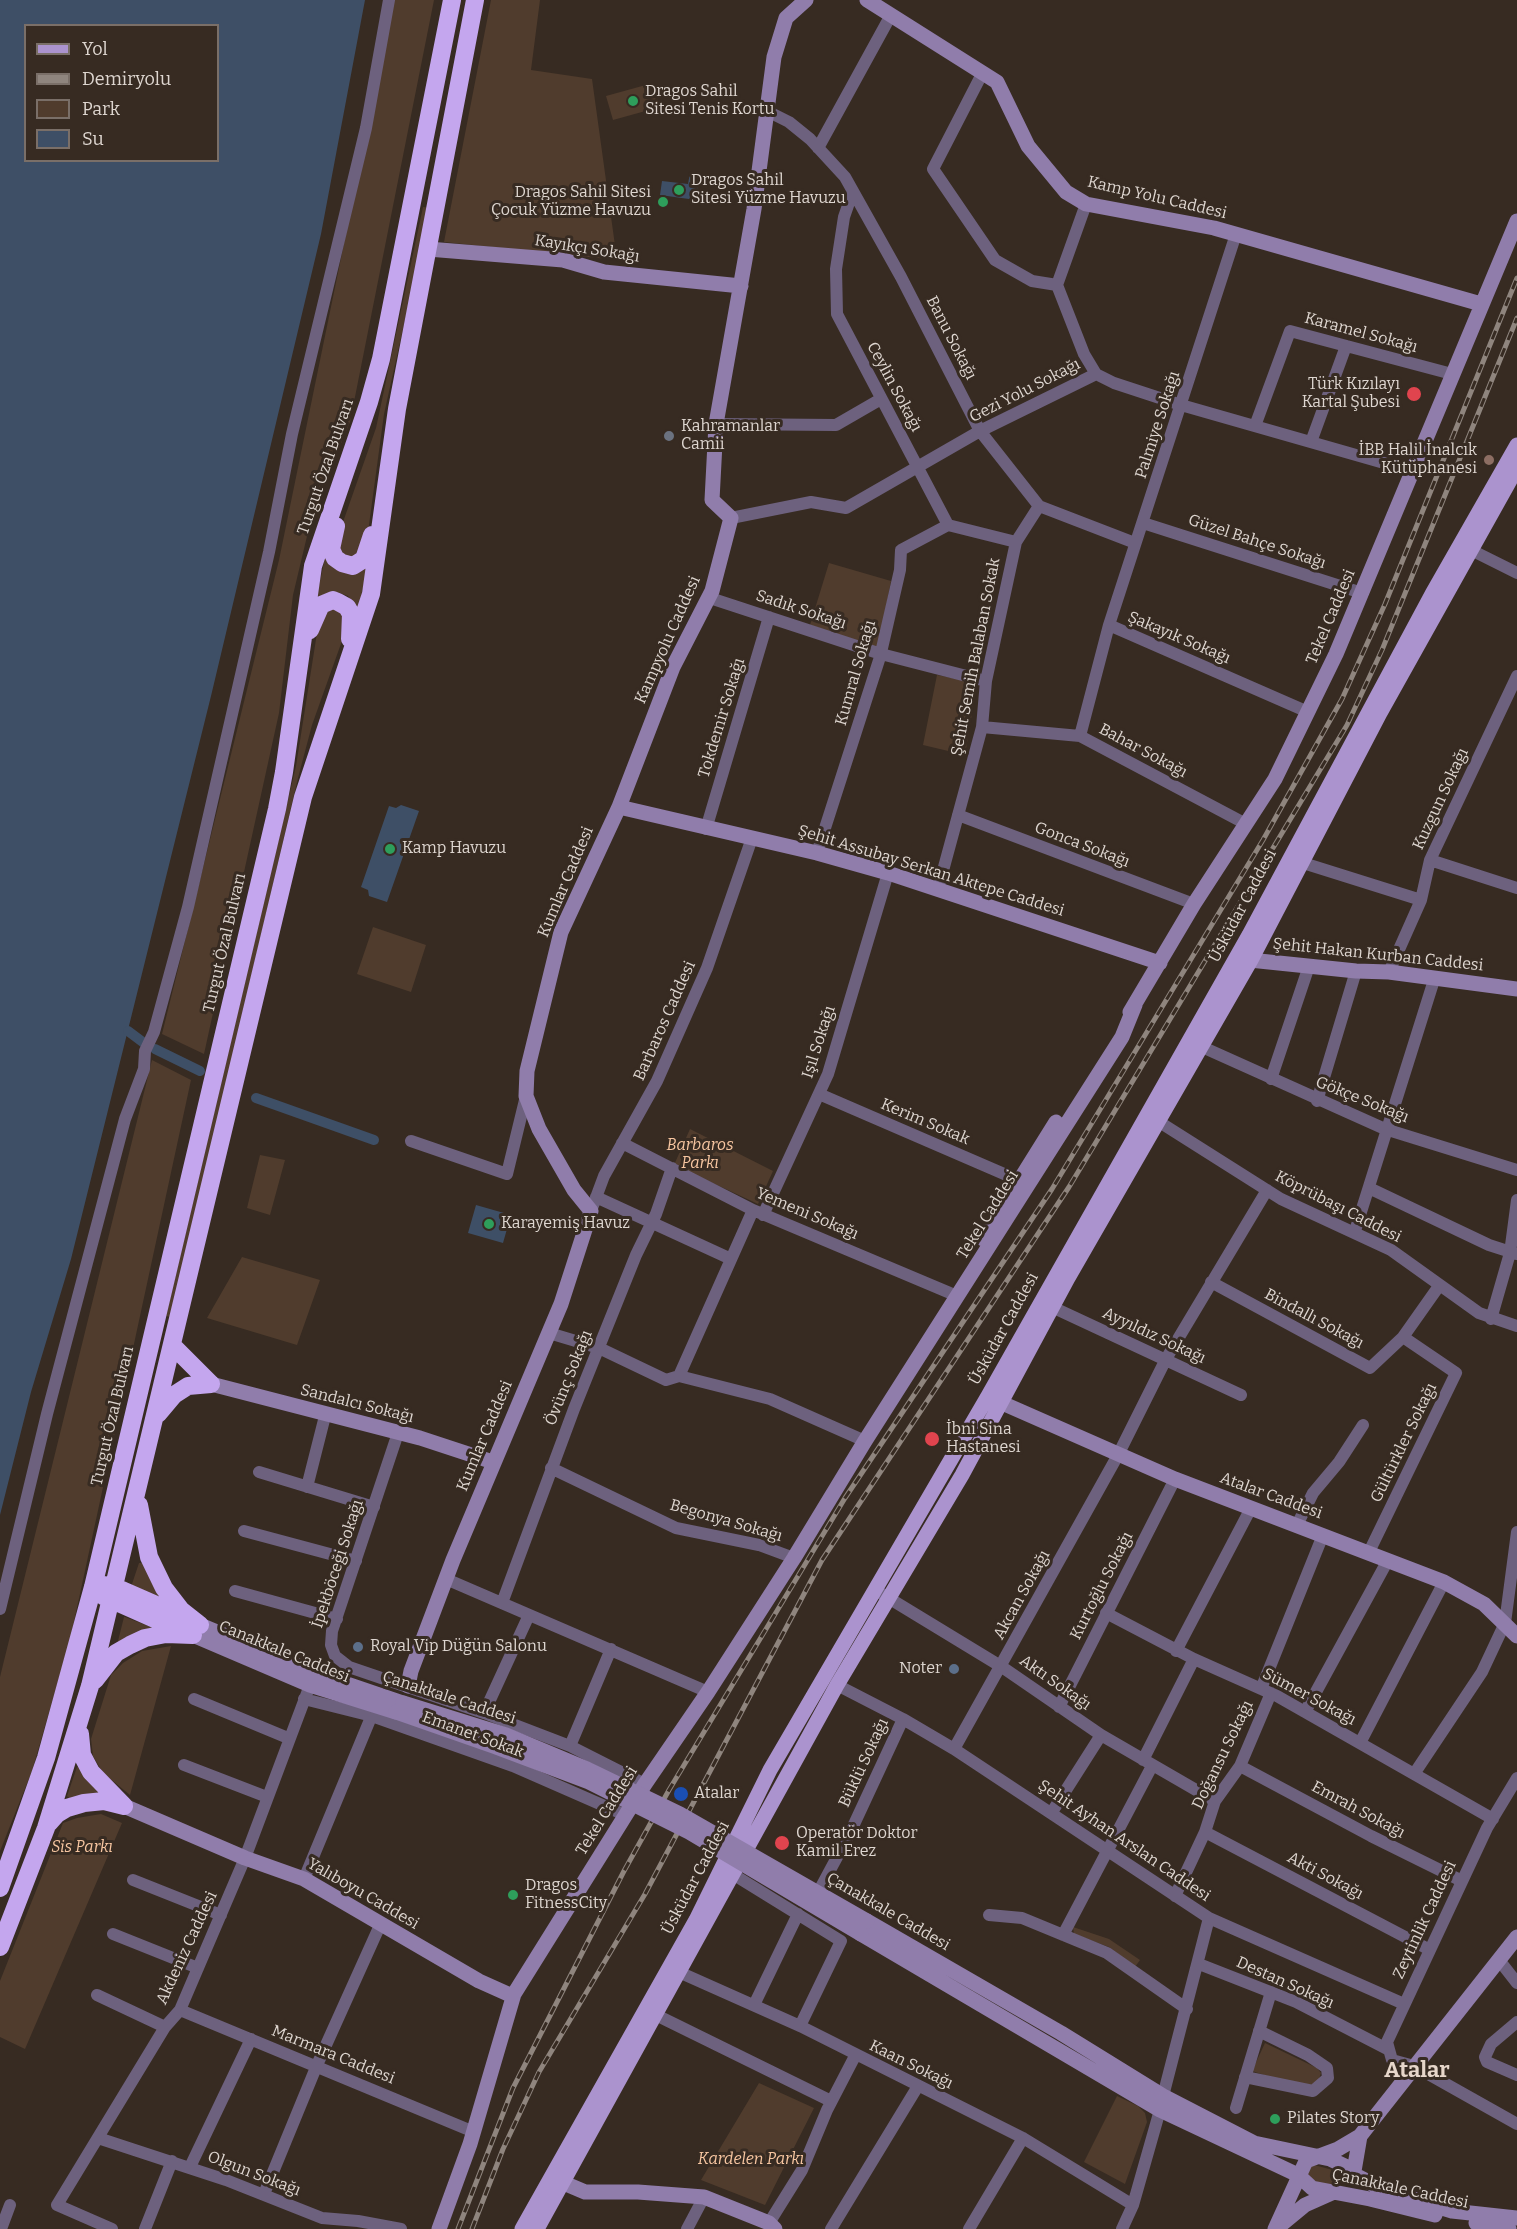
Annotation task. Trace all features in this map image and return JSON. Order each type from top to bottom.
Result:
[{"type":"highway","name":"Turgut Özal Bulvarı","points":[[0,1888],[46,1758],[93,1587],[277,809],[290,735],[299,654],[313,566],[381,359],[453,0]]},
{"type":"highway","points":[[0,1947],[46,1828],[90,1686],[303,797],[371,594],[397,409],[475,0]]},
{"type":"highway","points":[[353,446],[351,472],[331,540],[335,558],[342,563],[359,564],[369,548],[384,505]]},
{"type":"highway","points":[[299,654],[319,608],[333,600],[343,603],[351,614],[348,662]]},
{"type":"highway","points":[[173,1346],[211,1384]]},
{"type":"highway","points":[[156,1418],[162,1406],[181,1390],[188,1386],[211,1384]]},
{"type":"highway","points":[[138,1492],[141,1521],[149,1557],[164,1588],[197,1630]]},
{"type":"highway","points":[[93,1587],[197,1630]]},
{"type":"highway","points":[[90,1686],[117,1653],[130,1645],[145,1638],[197,1630]]},
{"type":"highway","points":[[81,1718],[79,1745],[82,1755],[91,1772],[124,1806]]},
{"type":"highway","points":[[46,1828],[57,1814],[67,1808],[104,1801],[124,1806]]},
{"type":"main road","name":"Üsküdar Caddesi","points":[[537,2229],[557,2180],[728,1871],[837,1685],[988,1396],[1300,862],[1517,445]]},
{"type":"main road","name":"Üsküdar Caddesi","points":[[728,1871],[770,1770],[883,1595],[1002,1403],[1152,1118],[1200,1046],[1243,959],[1465,547],[1517,468]]},
{"type":"main road","points":[[988,1396],[1002,1403]]},
{"type":"main road","name":"Üsküdar Caddesi","points":[[522,2229],[557,2180],[654,2014],[674,1970]]},
{"type":"street","points":[[0,1609],[47,1414],[125,1119],[144,1069],[145,1051],[154,1032],[188,907],[269,552],[292,434],[366,128],[389,0]]},
{"type":"street","points":[[731,518],[712,500],[716,424],[741,286],[774,57],[786,18],[806,0]]},
{"type":"street","name":"Kamp Yolu Caddesi","points":[[867,0],[997,82],[1028,146],[1066,192],[1086,204],[1130,210],[1236,234],[1481,304]]},
{"type":"street","points":[[818,148],[891,15]]},
{"type":"street","points":[[982,72],[933,169],[995,260],[1032,281],[1057,285]]},
{"type":"street","name":"Banu Sokağı","points":[[767,111],[789,122],[845,177],[980,431],[1039,506]]},
{"type":"street","name":"Ceylin Sokağı","points":[[852,191],[844,217],[836,269],[837,314],[948,525]]},
{"type":"street","points":[[1086,204],[1057,285],[1084,354],[1096,374]]},
{"type":"street","name":"Tekel Caddesi","points":[[865,1441],[922,1337],[1017,1180],[1135,1005],[1194,904],[1275,779],[1362,593],[1517,221]]},
{"type":"street","name":"Palmiye Sokağı","points":[[1108,625],[1143,524],[1236,234]]},
{"type":"street","name":"Kayıkçı Sokağı","points":[[428,249],[563,260],[604,272],[741,286]]},
{"type":"street","name":"Karamel Sokağı","points":[[1255,426],[1290,331],[1452,374]]},
{"type":"street","points":[[1311,442],[1346,346]]},
{"type":"street","name":"Gezi Yolu Sokağı","points":[[731,518],[812,502],[846,508],[980,431],[1096,374],[1181,405],[1412,471]]},
{"type":"street","points":[[716,424],[836,425],[881,399]]},
{"type":"street","points":[[1039,506],[1135,543]]},
{"type":"street","name":"Şehit Semih Balaban Sokak","points":[[938,889],[982,727],[986,681],[1016,542],[1039,506]]},
{"type":"street","name":"Kampyolu Caddesi","points":[[619,807],[673,667],[710,598],[731,518]]},
{"type":"street","name":"Güzel Bahçe Sokağı","points":[[1143,524],[1362,593]]},
{"type":"street","points":[[948,525],[1016,542]]},
{"type":"street","name":"Kumral Sokağı","points":[[817,853],[881,654],[900,570],[901,550],[948,525]]},
{"type":"street","points":[[1465,547],[1517,573]]},
{"type":"street","name":"Sadık Sokağı","points":[[710,598],[881,654],[986,681]]},
{"type":"street","name":"Tokdemir Sokağı","points":[[706,828],[769,617]]},
{"type":"street","name":"Şakayık Sokağı","points":[[1080,736],[1108,625],[1308,712]]},
{"type":"street","name":"Kuzgun Sokağı","points":[[1389,972],[1421,900],[1430,860],[1517,676]]},
{"type":"street","name":"Bahar Sokağı","points":[[982,727],[1080,736],[1246,824]]},
{"type":"street","name":"Şehit Assubay Serkan Aktepe Caddesi","points":[[619,807],[817,853],[888,873],[1160,963]]},
{"type":"street","name":"Kumlar Caddesi","points":[[408,1686],[411,1671],[446,1579],[493,1462],[549,1333],[590,1203],[556,1159],[539,1129],[526,1096],[527,1071],[561,932],[619,807]]},
{"type":"street","name":"Gonca Sokağı","points":[[958,815],[1194,904]]},
{"type":"street","name":"Barbaros Caddesi","points":[[590,1203],[657,1081],[707,968],[752,838]]},
{"type":"street","points":[[1430,860],[1517,888]]},
{"type":"street","points":[[1300,862],[1421,900]]},
{"type":"street","name":"Işıl Sokağı","points":[[679,1376],[731,1259],[758,1212],[828,1074],[888,873]]},
{"type":"street","name":"Şehit Hakan Kurban Caddesi","points":[[1243,959],[1356,971],[1389,972],[1434,980],[1517,989]]},
{"type":"street","points":[[1271,1079],[1309,966]]},
{"type":"street","points":[[1317,1101],[1356,971]]},
{"type":"street","points":[[1355,1231],[1434,980]]},
{"type":"street","name":"Tekel Caddesi","points":[[439,2229],[474,2132],[514,1994],[625,1815],[794,1558],[865,1441],[1122,1037],[1135,1005]]},
{"type":"street","name":"Gökçe Sokağı","points":[[1200,1046],[1317,1101],[1388,1130],[1517,1170]]},
{"type":"street","name":"Kerim Sokak","points":[[819,1094],[1017,1180]]},
{"type":"street","points":[[411,1142],[507,1174],[526,1096]]},
{"type":"street","name":"Köprübaşı Caddesi","points":[[1152,1118],[1281,1199],[1355,1231],[1391,1250],[1467,1306],[1491,1319],[1517,1326]]},
{"type":"street","name":"Yemeni Sokağı","points":[[622,1143],[758,1212],[950,1293]]},
{"type":"street","name":"Övünç Sokağı","points":[[502,1603],[551,1468],[672,1168]]},
{"type":"street","points":[[1369,1188],[1514,1253]]},
{"type":"street","name":"Akcan Sokağı","points":[[954,1749],[1118,1455],[1166,1359],[1267,1190]]},
{"type":"street","points":[[1491,1319],[1514,1253],[1517,1200]]},
{"type":"street","points":[[590,1203],[652,1222],[731,1259]]},
{"type":"street","name":"Bindallı Sokağı","points":[[1211,1282],[1370,1368],[1403,1337],[1439,1286]]},
{"type":"street","name":"Ayyıldız Sokağı","points":[[1052,1307],[1241,1395]]},
{"type":"street","points":[[549,1333],[599,1348],[666,1380],[679,1376],[770,1399],[865,1441]]},
{"type":"street","name":"Gültürkler Sokağı","points":[[1369,1552],[1456,1373],[1403,1337]]},
{"type":"street","name":"Sandalcı Sokağı","points":[[211,1384],[325,1416],[398,1433],[493,1462]]},
{"type":"street","name":"Atalar Caddesi","points":[[1002,1403],[1175,1479],[1444,1581],[1484,1604],[1517,1636]]},
{"type":"street","points":[[307,1487],[325,1416]]},
{"type":"street","points":[[1297,1525],[1313,1493],[1339,1462],[1363,1425]]},
{"type":"street","name":"İpekböceği Sokağı","points":[[398,1433],[337,1619],[331,1646],[335,1656],[349,1667],[484,1713],[570,1746],[645,1784]]},
{"type":"street","name":"Begonya Sokağı","points":[[551,1468],[676,1528],[759,1545],[794,1558]]},
{"type":"street","points":[[259,1472],[374,1507]]},
{"type":"street","name":"Kurtoğlu Sokağı","points":[[1059,1707],[1175,1479]]},
{"type":"street","points":[[1176,1651],[1251,1508]]},
{"type":"street","points":[[244,1530],[356,1561]]},
{"type":"street","points":[[1414,1774],[1482,1672],[1505,1623],[1517,1532]]},
{"type":"street","name":"Doğansu Sokağı","points":[[1175,1896],[1205,1832],[1215,1801],[1240,1766],[1323,1535]]},
{"type":"street","points":[[1305,1712],[1388,1560]]},
{"type":"street","points":[[446,1579],[708,1692]]},
{"type":"street","points":[[1360,1743],[1444,1581]]},
{"type":"street","points":[[235,1592],[337,1619]]},
{"type":"street","name":"Aktı Sokağı","points":[[883,1595],[1002,1666],[1101,1735],[1215,1801]]},
{"type":"street","name":"Sümer Sokağı","points":[[1106,1613],[1176,1651],[1266,1691],[1492,1819]]},
{"type":"street","points":[[484,1713],[529,1615]]},
{"type":"street","name":"Canakkale Caddesi","points":[[197,1630],[307,1692],[374,1711],[399,1708]]},
{"type":"street","name":"Çanakkale Caddesi","points":[[197,1630],[312,1672],[399,1708],[506,1735],[587,1769],[680,1814],[864,1928],[1061,2033],[1162,2103],[1298,2175],[1312,2188],[1509,2229]]},
{"type":"street","points":[[570,1746],[611,1649]]},
{"type":"street","points":[[1064,1935],[1107,1849],[1194,1659]]},
{"type":"street","name":"Şehit Ayhan Arslan Caddesi","points":[[837,1685],[903,1719],[954,1749],[1209,1918],[1404,2004]]},
{"type":"street","name":"Akdeniz Caddesi","points":[[112,2229],[57,2205],[165,2027],[180,2010],[245,1858],[307,1692]]},
{"type":"street","points":[[194,1699],[288,1738]]},
{"type":"street","points":[[304,1879],[374,1711]]},
{"type":"street","name":"Emanet Sokak","points":[[374,1711],[513,1766],[625,1815]]},
{"type":"street","name":"Büklü Sokağı","points":[[754,2004],[850,1833],[903,1719]]},
{"type":"street","points":[[1052,1812],[1101,1735]]},
{"type":"street","points":[[184,1765],[267,1797]]},
{"type":"street","name":"Emrah Sokağı","points":[[1240,1766],[1371,1836],[1462,1881]]},
{"type":"street","name":"Zeytinlik Caddesi","points":[[1389,2050],[1386,2042],[1492,1819],[1517,1778]]},
{"type":"street","name":"Yalıboyu Caddesi","points":[[124,1806],[245,1858],[304,1879],[479,1981],[508,1994],[514,1994]]},
{"type":"street","name":"Akti Sokağı","points":[[1205,1832],[1430,1950]]},
{"type":"street","points":[[728,1871],[841,1941],[800,2026]]},
{"type":"street","points":[[133,1880],[221,1916]]},
{"type":"street","points":[[989,1915],[1022,1918],[1107,1953],[1187,2008]]},
{"type":"street","points":[[1122,2229],[1133,2205],[1162,2103],[1209,1918]]},
{"type":"street","points":[[264,2194],[317,2065],[381,1923]]},
{"type":"street","points":[[113,1934],[198,1968]]},
{"type":"street","points":[[1276,2229],[1306,2161],[1360,2136],[1517,1937]]},
{"type":"street","points":[[1499,1959],[1517,1983]]},
{"type":"street","name":"Destan Sokağı","points":[[1199,1964],[1296,2002],[1389,2050]]},
{"type":"street","name":"Kaan Sokağı","points":[[674,1970],[800,2026],[855,2056],[1023,2138],[1133,2205]]},
{"type":"street","points":[[1236,2108],[1271,1992]]},
{"type":"street","points":[[97,1995],[165,2027]]},
{"type":"street","name":"Marmara Caddesi","points":[[180,2010],[474,2132]]},
{"type":"street","points":[[654,2014],[831,2101]]},
{"type":"street","points":[[1517,2022],[1491,2044],[1485,2057],[1487,2062],[1517,2075]]},
{"type":"street","points":[[1245,2077],[1313,2091],[1328,2078],[1327,2068],[1308,2055],[1259,2031]]},
{"type":"street","points":[[190,2167],[251,2039]]},
{"type":"street","points":[[1389,2050],[1392,2060],[1414,2066],[1517,2124]]},
{"type":"street","points":[[557,2180],[585,2192],[638,2192],[704,2197],[772,2226],[802,2170],[831,2101],[855,2056]]},
{"type":"street","points":[[831,2229],[918,2086]]},
{"type":"street","name":"Çanakkale Caddesi","points":[[1162,2103],[1254,2143],[1330,2159],[1383,2190],[1452,2211],[1517,2218]]},
{"type":"street","points":[[1276,2229],[1305,2205],[1330,2193],[1350,2188],[1360,2136]]},
{"type":"street","name":"Olgun Sokağı","points":[[98,2138],[190,2167],[322,2218],[358,2221],[401,2229]]},
{"type":"street","points":[[969,2229],[1023,2138]]},
{"type":"street","points":[[145,2229],[172,2161]]},
{"type":"street","points":[[687,2229],[704,2197]]},
{"type":"street","points":[[1,2229],[10,2205]]},
{"type":"green space","points":[[394,0],[434,0],[350,422],[313,511],[293,595],[279,713],[204,1054],[162,1034],[279,560]]},
{"type":"green space","points":[[491,0],[540,0],[531,70],[592,79],[617,260],[444,242]]},
{"type":"green space","name":"Dragos Sahil Sitesi Tenis Kortu","points":[[653,83],[660,107],[613,120],[606,96]]},
{"type":"green space","points":[[423,207],[430,208],[384,414],[366,547],[363,556],[344,559],[336,542],[376,428]]},
{"type":"green space","points":[[326,553],[368,565],[358,610],[348,596],[340,593],[331,592],[316,600]]},
{"type":"green space","points":[[829,563],[891,581],[878,648],[810,625]]},
{"type":"green space","points":[[337,605],[348,624],[312,725],[298,778],[171,1317],[166,1316],[296,766],[320,614]]},
{"type":"green space","points":[[937,675],[977,683],[965,755],[923,745]]},
{"type":"green space","points":[[373,927],[426,945],[411,992],[357,974]]},
{"type":"green space","points":[[152,1060],[191,1080],[70,1640],[32,1771],[0,1851],[0,1677]]},
{"type":"green space","name":"Barbaros Parkı","points":[[690,1129],[773,1171],[758,1204],[674,1165]]},
{"type":"green space","points":[[260,1155],[285,1160],[270,1215],[247,1208]]},
{"type":"green space","points":[[242,1257],[320,1280],[297,1345],[207,1318]]},
{"type":"green space","points":[[139,1563],[142,1563],[167,1602],[131,1587]]},
{"type":"green space","points":[[125,1617],[156,1629],[117,1645]]},
{"type":"green space","points":[[171,1646],[130,1795],[103,1773],[93,1756],[91,1739],[111,1675],[123,1663],[142,1651]]},
{"type":"green space","points":[[77,1767],[81,1768],[102,1792],[70,1799],[67,1796]]},
{"type":"green space","name":"Sis Parkı","points":[[101,1814],[122,1823],[25,2049],[0,2037],[0,1981],[63,1823]]},
{"type":"green space","points":[[1073,1927],[1109,1939],[1140,1960],[1135,1967],[1109,1947],[1074,1934]]},
{"type":"green space","points":[[1265,2043],[1317,2068],[1321,2073],[1317,2085],[1295,2085],[1252,2071]]},
{"type":"green space","name":"Kardelen Parkı","points":[[759,2083],[814,2108],[765,2205],[701,2180]]},
{"type":"green space","points":[[1117,2096],[1138,2106],[1145,2113],[1147,2122],[1125,2184],[1084,2162]]},
{"type":"green space","points":[[1314,2165],[1333,2170],[1339,2182],[1333,2185],[1320,2184],[1311,2178],[1307,2173],[1308,2167]]},
{"type":"water","points":[[0,0],[365,0],[321,234],[211,696],[71,1259],[31,1392],[0,1515]]},
{"type":"water","name":"Dragos Sahil Sitesi Yüzme Havuzu","points":[[690,173],[700,175],[696,200],[660,195],[662,181],[688,184]]},
{"type":"water","name":"Kamp Havuzu","points":[[401,805],[419,811],[387,902],[369,896],[368,890],[361,887],[389,806],[396,808]]},
{"type":"water","name":"Karayemiş Havuz","points":[[476,1205],[511,1215],[503,1243],[468,1233]]},
{"type":"waterway","points":[[128,1031],[144,1043]]},
{"type":"waterway","points":[[155,1049],[200,1071]]},
{"type":"waterway","points":[[256,1098],[374,1140]]},
{"type":"railway","points":[[458,2229],[513,2088],[624,1871],[669,1790],[845,1498],[1052,1189],[1263,840],[1342,699],[1385,604],[1517,278]]},
{"type":"railway","points":[[472,2229],[503,2149],[539,2072],[645,1894],[822,1560],[1069,1187],[1347,725],[1382,650],[1517,318]]},
{"type":"place","name":"Dragos Sahil Sitesi Tenis Kortu","points":[[633,101]]},
{"type":"place","name":"Dragos Sahil Sitesi Yüzme Havuzu","points":[[679,190]]},
{"type":"place","name":"Dragos Sahil Sitesi Çocuk Yüzme Havuzu","points":[[663,202]]},
{"type":"place","name":"Türk Kızılayı Kartal Şubesi","points":[[1414,394]]},
{"type":"place","name":"Kahramanlar Camii","points":[[669,436]]},
{"type":"place","name":"İBB Halil İnalcık Kütüphanesi","points":[[1489,460]]},
{"type":"place","name":"Kamp Havuzu","points":[[390,849]]},
{"type":"place","name":"Karayemiş Havuz","points":[[489,1224]]},
{"type":"place","name":"İbni Sina Hastanesi","points":[[932,1439]]},
{"type":"place","name":"Royal Vip Düğün Salonu","points":[[358,1647]]},
{"type":"place","name":"Noter","points":[[954,1669]]},
{"type":"place","name":"Atalar","points":[[681,1794]]},
{"type":"place","name":"Operatör Doktor Kamil Erez","points":[[782,1843]]},
{"type":"place","name":"Dragos FitnessCity","points":[[513,1895]]},
{"type":"place","name":"Pilates Story","points":[[1275,2119]]},
{"type":"district","name":"Atalar","points":[[1417,2071]]}]
